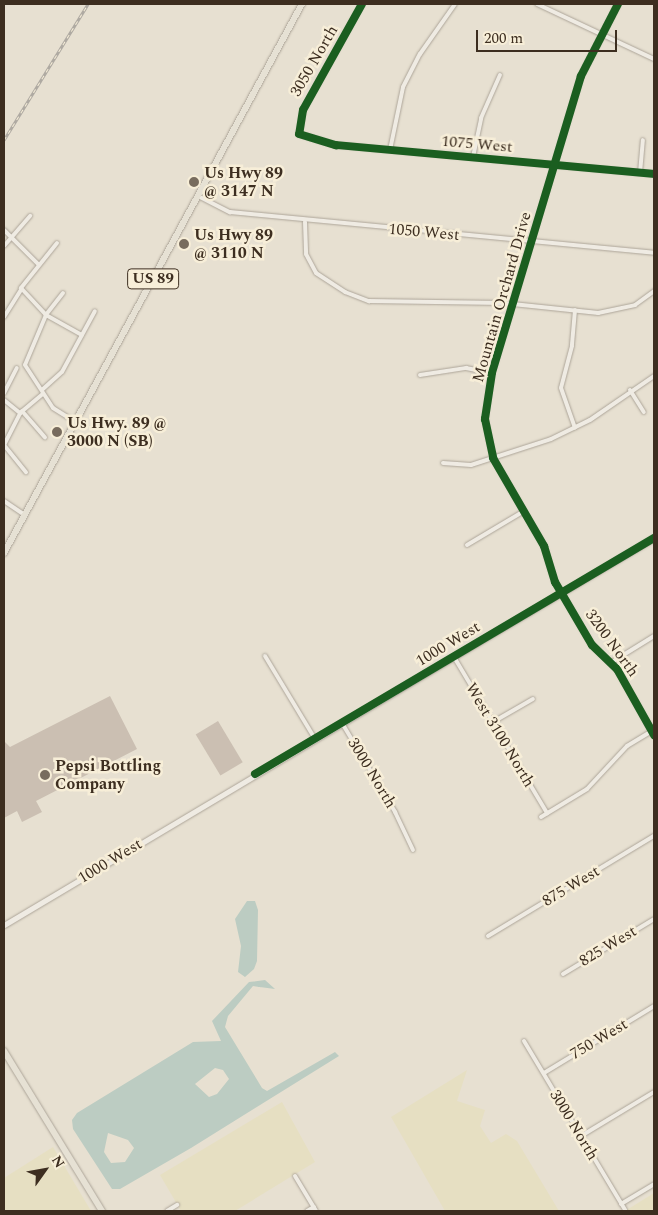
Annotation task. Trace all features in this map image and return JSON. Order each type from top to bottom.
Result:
[{"type":"main road","name":"US 89","points":[[4,553],[302,4]]},
{"type":"main road","points":[[4,1051],[102,1211]]},
{"type":"street","name":"3050 North","points":[[299,134],[303,110],[362,4]]},
{"type":"street","points":[[390,150],[404,87],[420,54],[455,4]]},
{"type":"street","points":[[537,4],[654,59]]},
{"type":"street","name":"Mountain Orchard Drive","points":[[561,593],[544,546],[493,458],[485,419],[492,373],[582,76],[618,4]]},
{"type":"street","points":[[473,157],[481,118],[500,75]]},
{"type":"street","name":"1075 West","points":[[299,134],[336,145],[654,174]]},
{"type":"street","points":[[640,173],[643,140]]},
{"type":"street","name":"1050 West","points":[[198,196],[230,212],[305,222],[654,253]]},
{"type":"street","points":[[4,246],[30,216]]},
{"type":"street","points":[[305,222],[309,263],[316,273],[357,298],[514,304],[615,312],[635,305],[654,291]]},
{"type":"street","points":[[4,230],[38,264]]},
{"type":"street","points":[[4,317],[38,264],[57,243]]},
{"type":"street","points":[[21,290],[46,315],[82,335]]},
{"type":"street","points":[[63,293],[46,315],[25,365],[53,408],[75,422]]},
{"type":"street","points":[[575,310],[572,346],[561,388],[575,428]]},
{"type":"street","points":[[26,472],[4,445],[21,412],[58,378],[96,312]]},
{"type":"street","points":[[4,393],[17,368]]},
{"type":"street","points":[[420,376],[466,368],[492,373]]},
{"type":"street","points":[[443,463],[464,466],[493,458],[575,428],[630,390],[654,376]]},
{"type":"street","points":[[630,390],[644,412]]},
{"type":"street","points":[[4,400],[21,412],[45,437]]},
{"type":"street","points":[[4,502],[12,509],[24,515]]},
{"type":"street","points":[[467,545],[524,511]]},
{"type":"street","name":"1000 West","points":[[4,924],[654,538]]},
{"type":"street","name":"3200 North","points":[[561,593],[592,645],[612,662],[653,733]]},
{"type":"street","points":[[612,662],[654,636]]},
{"type":"street","points":[[265,656],[315,738]]},
{"type":"street","name":"West 3100 North","points":[[454,657],[547,813]]},
{"type":"street","points":[[493,722],[533,699]]},
{"type":"street","name":"3000 North","points":[[342,723],[395,812],[413,850]]},
{"type":"street","points":[[541,817],[587,789],[627,746],[653,733]]},
{"type":"street","name":"875 West","points":[[488,936],[654,836]]},
{"type":"street","name":"825 West","points":[[562,974],[654,919]]},
{"type":"street","name":"750 West","points":[[544,1073],[654,1006]]},
{"type":"street","name":"3000 North","points":[[524,1041],[624,1210]]},
{"type":"street","points":[[581,1136],[654,1092]]},
{"type":"street","points":[[295,1176],[315,1209],[307,1211]]},
{"type":"street","points":[[621,1204],[654,1184]]},
{"type":"street","points":[[167,1211],[177,1205]]},
{"type":"shaded area","points":[[247,901],[255,901],[258,910],[257,961],[254,969],[245,977],[238,972],[241,946],[235,919]]},
{"type":"shaded area","points":[[265,980],[275,989],[253,986],[228,1016],[225,1027],[262,1088],[267,1091],[335,1052],[339,1056],[191,1148],[120,1189],[112,1189],[73,1129],[72,1120],[77,1113],[193,1042],[221,1041],[212,1021],[249,982]],"holes":[[[215,1068],[223,1070],[229,1079],[217,1094],[209,1097],[195,1084]],[[108,1133],[128,1140],[134,1148],[125,1162],[111,1163],[104,1152]]]},
{"type":"shaded area","points":[[467,1070],[457,1101],[485,1110],[480,1126],[491,1143],[506,1134],[517,1141],[559,1211],[445,1211],[391,1117]]},
{"type":"shaded area","points":[[282,1102],[315,1162],[235,1211],[181,1211],[160,1175]]},
{"type":"shaded area","points":[[53,1147],[91,1211],[4,1211],[4,1178]]},
{"type":"shaded area","points":[[654,1193],[654,1211],[625,1211]]},
{"type":"building","name":"Pepsi Bottling Company","points":[[110,696],[137,749],[36,801],[42,812],[22,822],[17,811],[4,818],[4,741],[10,747]]},
{"type":"building","points":[[218,721],[243,762],[220,776],[196,734]]},
{"type":"railway","points":[[4,140],[88,4]]},
{"type":"cycle path","points":[[362,4],[303,110],[299,134],[336,145],[654,174]]},
{"type":"cycle path","points":[[618,4],[581,76],[492,373],[485,419],[493,458],[544,546],[555,582],[592,645],[617,669],[654,735]]},
{"type":"cycle path","points":[[255,774],[654,538]]},
{"type":"place","name":"Us Hwy 89 @ 3147 N","points":[[194,182]]},
{"type":"place","name":"Us Hwy 89 @ 3110 N","points":[[184,244]]},
{"type":"place","name":"Us Hwy. 89 @ 3000 N (SB)","points":[[57,432]]},
{"type":"place","name":"Pepsi Bottling Company","points":[[45,775]]}]
